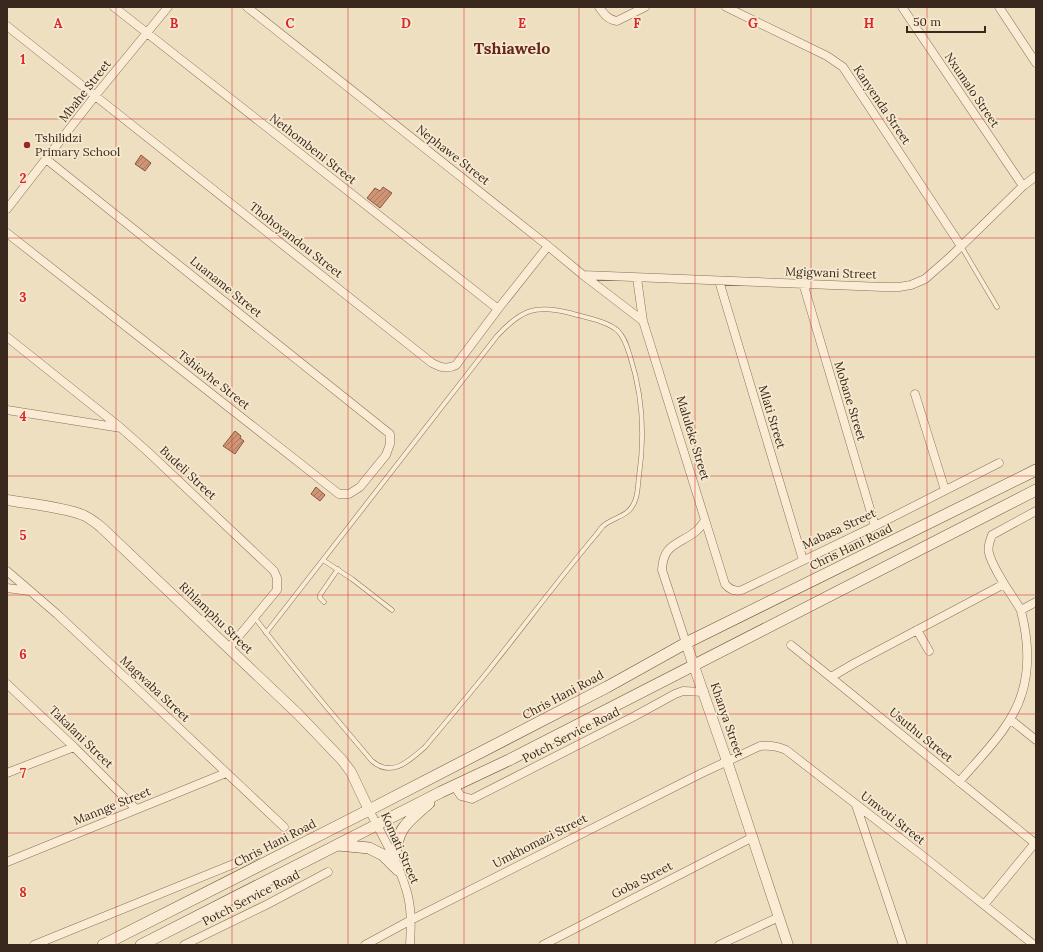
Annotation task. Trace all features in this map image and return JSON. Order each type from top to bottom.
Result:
[{"type":"main road","name":"Chris Hani Road","points":[[103,945],[369,810],[600,690],[686,643],[1036,470]]},
{"type":"main road","points":[[141,945],[441,792],[516,756],[797,614],[1036,490]]},
{"type":"main road","points":[[396,865],[396,846],[405,823],[441,792]]},
{"type":"main road","points":[[338,845],[368,848],[383,854],[396,865]]},
{"type":"street","name":"Nethombeni Street","points":[[114,7],[498,309]]},
{"type":"street","name":"Mbahe Street","points":[[7,209],[95,96],[168,7]]},
{"type":"street","name":"Nephawe Street","points":[[247,7],[548,246],[583,276],[644,321]]},
{"type":"street","points":[[599,7],[606,16],[617,21],[645,7]]},
{"type":"street","name":"Kanyenda Street","points":[[726,7],[827,56],[843,67],[961,246]]},
{"type":"street","name":"Nxumalo Street","points":[[902,7],[1023,186]]},
{"type":"street","points":[[999,7],[1036,63]]},
{"type":"street","name":"Thohoyandou Street","points":[[7,26],[432,363],[444,368],[456,365],[548,246]]},
{"type":"street","name":"Luaname Street","points":[[46,159],[390,434]]},
{"type":"street","name":"Mgigwani Street","points":[[583,276],[883,287],[911,285],[925,279],[1023,186],[1036,176]]},
{"type":"street","name":"Tshiovhe Street","points":[[7,233],[339,494],[348,494],[360,487],[386,455],[390,444],[390,434]]},
{"type":"street","name":"Maluleke Street","points":[[638,278],[644,321],[725,584],[734,590],[742,590]]},
{"type":"street","name":"Mlati Street","points":[[719,281],[803,560]]},
{"type":"street","name":"Mobane Street","points":[[802,283],[875,526]]},
{"type":"street","name":"Budeli Street","points":[[7,337],[121,428],[274,571],[277,578],[277,590],[229,648]]},
{"type":"street","points":[[915,394],[945,490]]},
{"type":"street","points":[[7,410],[121,428]]},
{"type":"street","name":"Mabasa Street","points":[[742,590],[875,526],[999,463]]},
{"type":"street","name":"Rihlamphu Street","points":[[7,500],[59,508],[82,514],[111,536],[298,714],[342,760],[351,772],[369,810]]},
{"type":"street","points":[[959,782],[1011,720],[1022,694],[1026,675],[1027,646],[1021,610],[1004,584],[989,553],[992,535],[1036,510]]},
{"type":"street","name":"Khanya Street","points":[[705,520],[695,532],[667,551],[662,563],[662,570],[753,837],[788,945]]},
{"type":"street","name":"Magwaba Street","points":[[7,571],[56,614],[284,827]]},
{"type":"street","points":[[831,677],[1004,584]]},
{"type":"street","points":[[7,588],[29,591]]},
{"type":"street","points":[[1021,610],[1036,602]]},
{"type":"street","points":[[917,630],[929,651]]},
{"type":"street","name":"Usuthu Street","points":[[791,645],[1035,843]]},
{"type":"street","name":"Takalani Street","points":[[7,684],[74,747],[136,809]]},
{"type":"street","name":"Potch Service Road","points":[[454,786],[461,796],[472,799],[633,718],[675,694],[683,691],[704,692]]},
{"type":"street","points":[[1011,720],[1036,740]]},
{"type":"street","name":"Umvoti Street","points":[[727,761],[760,746],[781,747],[818,773],[1034,945]]},
{"type":"street","points":[[7,773],[74,747]]},
{"type":"street","name":"Umkhomazi Street","points":[[365,945],[411,920],[727,761]]},
{"type":"street","name":"Mannge Street","points":[[7,862],[226,773]]},
{"type":"street","points":[[856,804],[903,945]]},
{"type":"street","name":"Komati Street","points":[[369,810],[396,865],[406,890],[411,920],[410,945]]},
{"type":"street","name":"Goba Street","points":[[543,945],[753,837]]},
{"type":"street","points":[[984,905],[1035,843]]},
{"type":"street","name":"Chris Hani Road","points":[[34,945],[256,855]]},
{"type":"street","name":"Potch Service Road","points":[[184,945],[268,904],[328,872]]},
{"type":"street","points":[[720,945],[778,917]]},
{"type":"lane","points":[[961,246],[997,307]]},
{"type":"lane","points":[[254,618],[299,676],[372,761],[379,767],[388,769],[400,765],[412,758],[425,747],[603,526],[626,514],[632,508],[636,498],[642,448],[641,405],[637,377],[625,340],[617,330],[609,325],[563,311],[537,309],[526,312],[509,323],[266,633]]},
{"type":"lane","points":[[323,560],[338,569],[392,610]]},
{"type":"lane","points":[[324,602],[320,596],[321,593],[338,569]]},
{"type":"building","points":[[141,155],[151,163],[145,171],[135,164]]},
{"type":"building","points":[[383,187],[392,193],[380,208],[367,198],[375,188],[380,191]]},
{"type":"building","points":[[235,431],[244,441],[235,454],[223,446]]},
{"type":"building","points":[[316,487],[325,495],[320,501],[311,494]]},
{"type":"place","name":"Tshilidzi Primary School","points":[[27,145]]},
{"type":"district","name":"Tshiawelo","points":[[512,48]]}]
